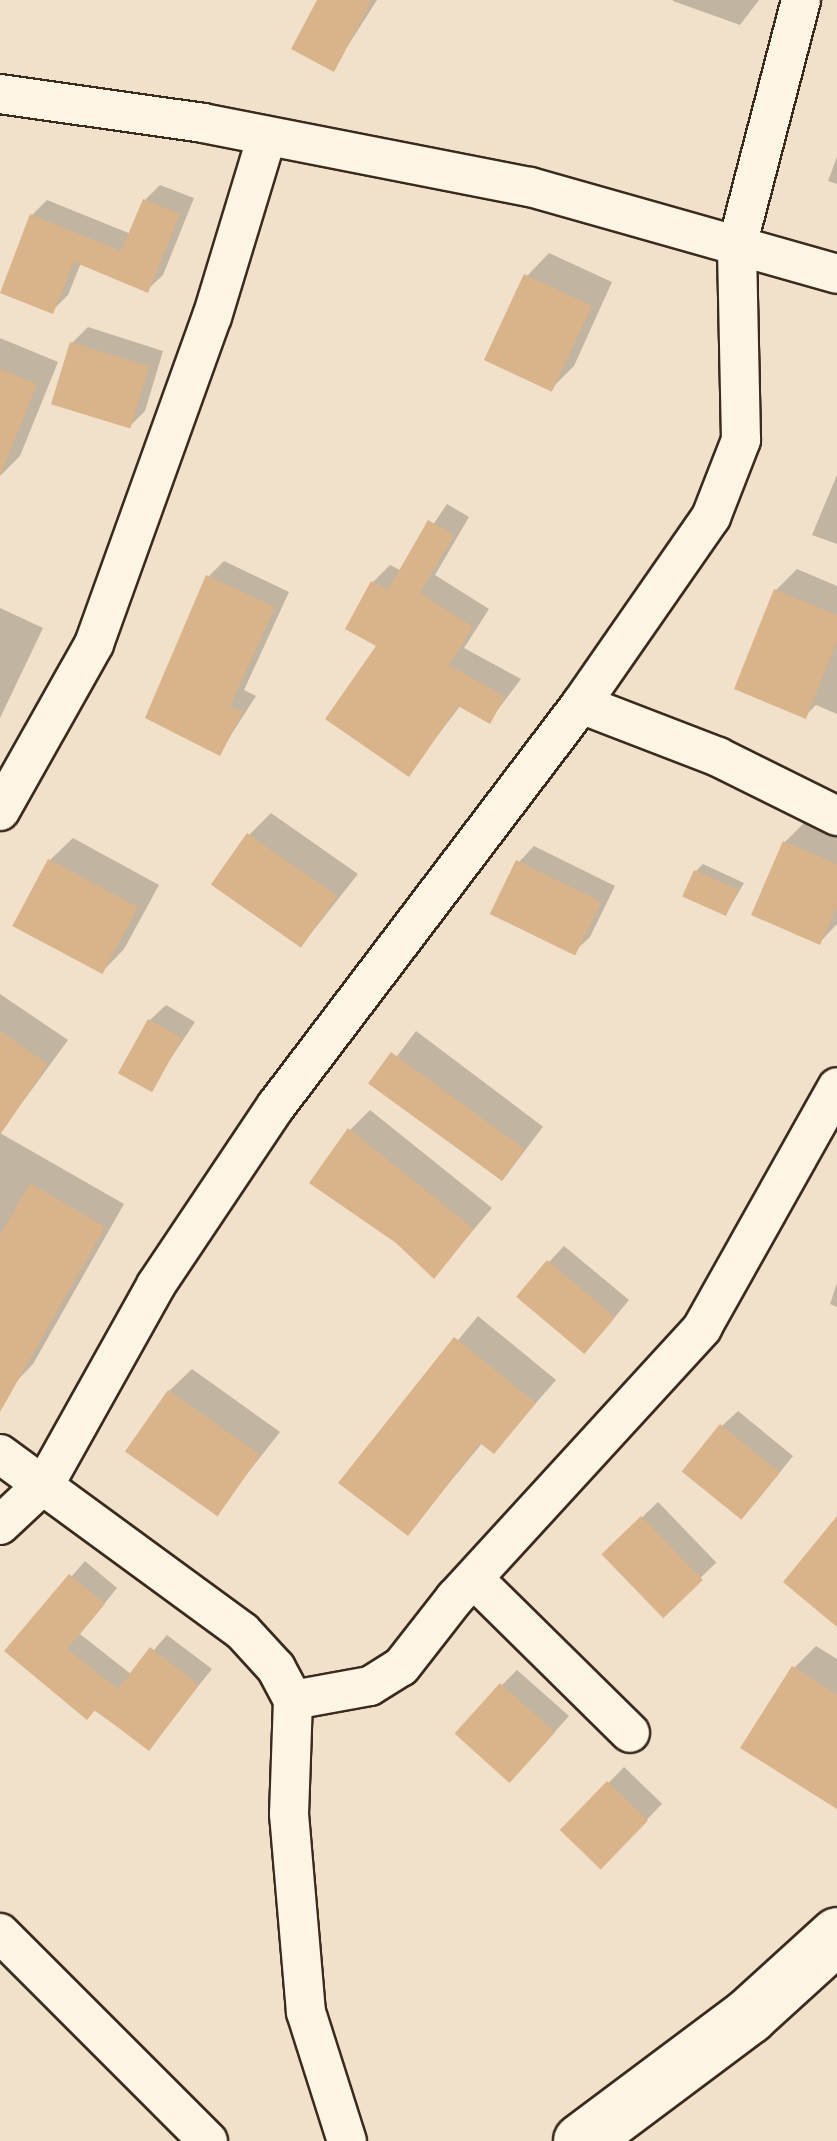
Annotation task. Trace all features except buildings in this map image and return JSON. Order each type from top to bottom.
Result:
[{"type":"street","points":[[0,1525],[46,1482],[156,1284],[276,1106],[582,704],[711,517],[741,440],[737,246],[800,0]]},
{"type":"street","points":[[0,94],[267,136],[530,187],[837,274]]},
{"type":"street","points":[[0,810],[94,644],[231,261],[267,136]]},
{"type":"street","points":[[582,704],[718,756],[837,816]]},
{"type":"street","points":[[293,1700],[370,1686],[401,1667],[474,1579],[702,1328],[837,1087]]},
{"type":"street","points":[[0,1454],[46,1482],[243,1632],[276,1668],[293,1700],[289,1814],[306,2012],[347,2141]]},
{"type":"street","points":[[474,1579],[630,1733]]},
{"type":"street","points":[[0,1933],[208,2141]]},
{"type":"street","points":[[581,2141],[748,2016],[837,1936]]}]
